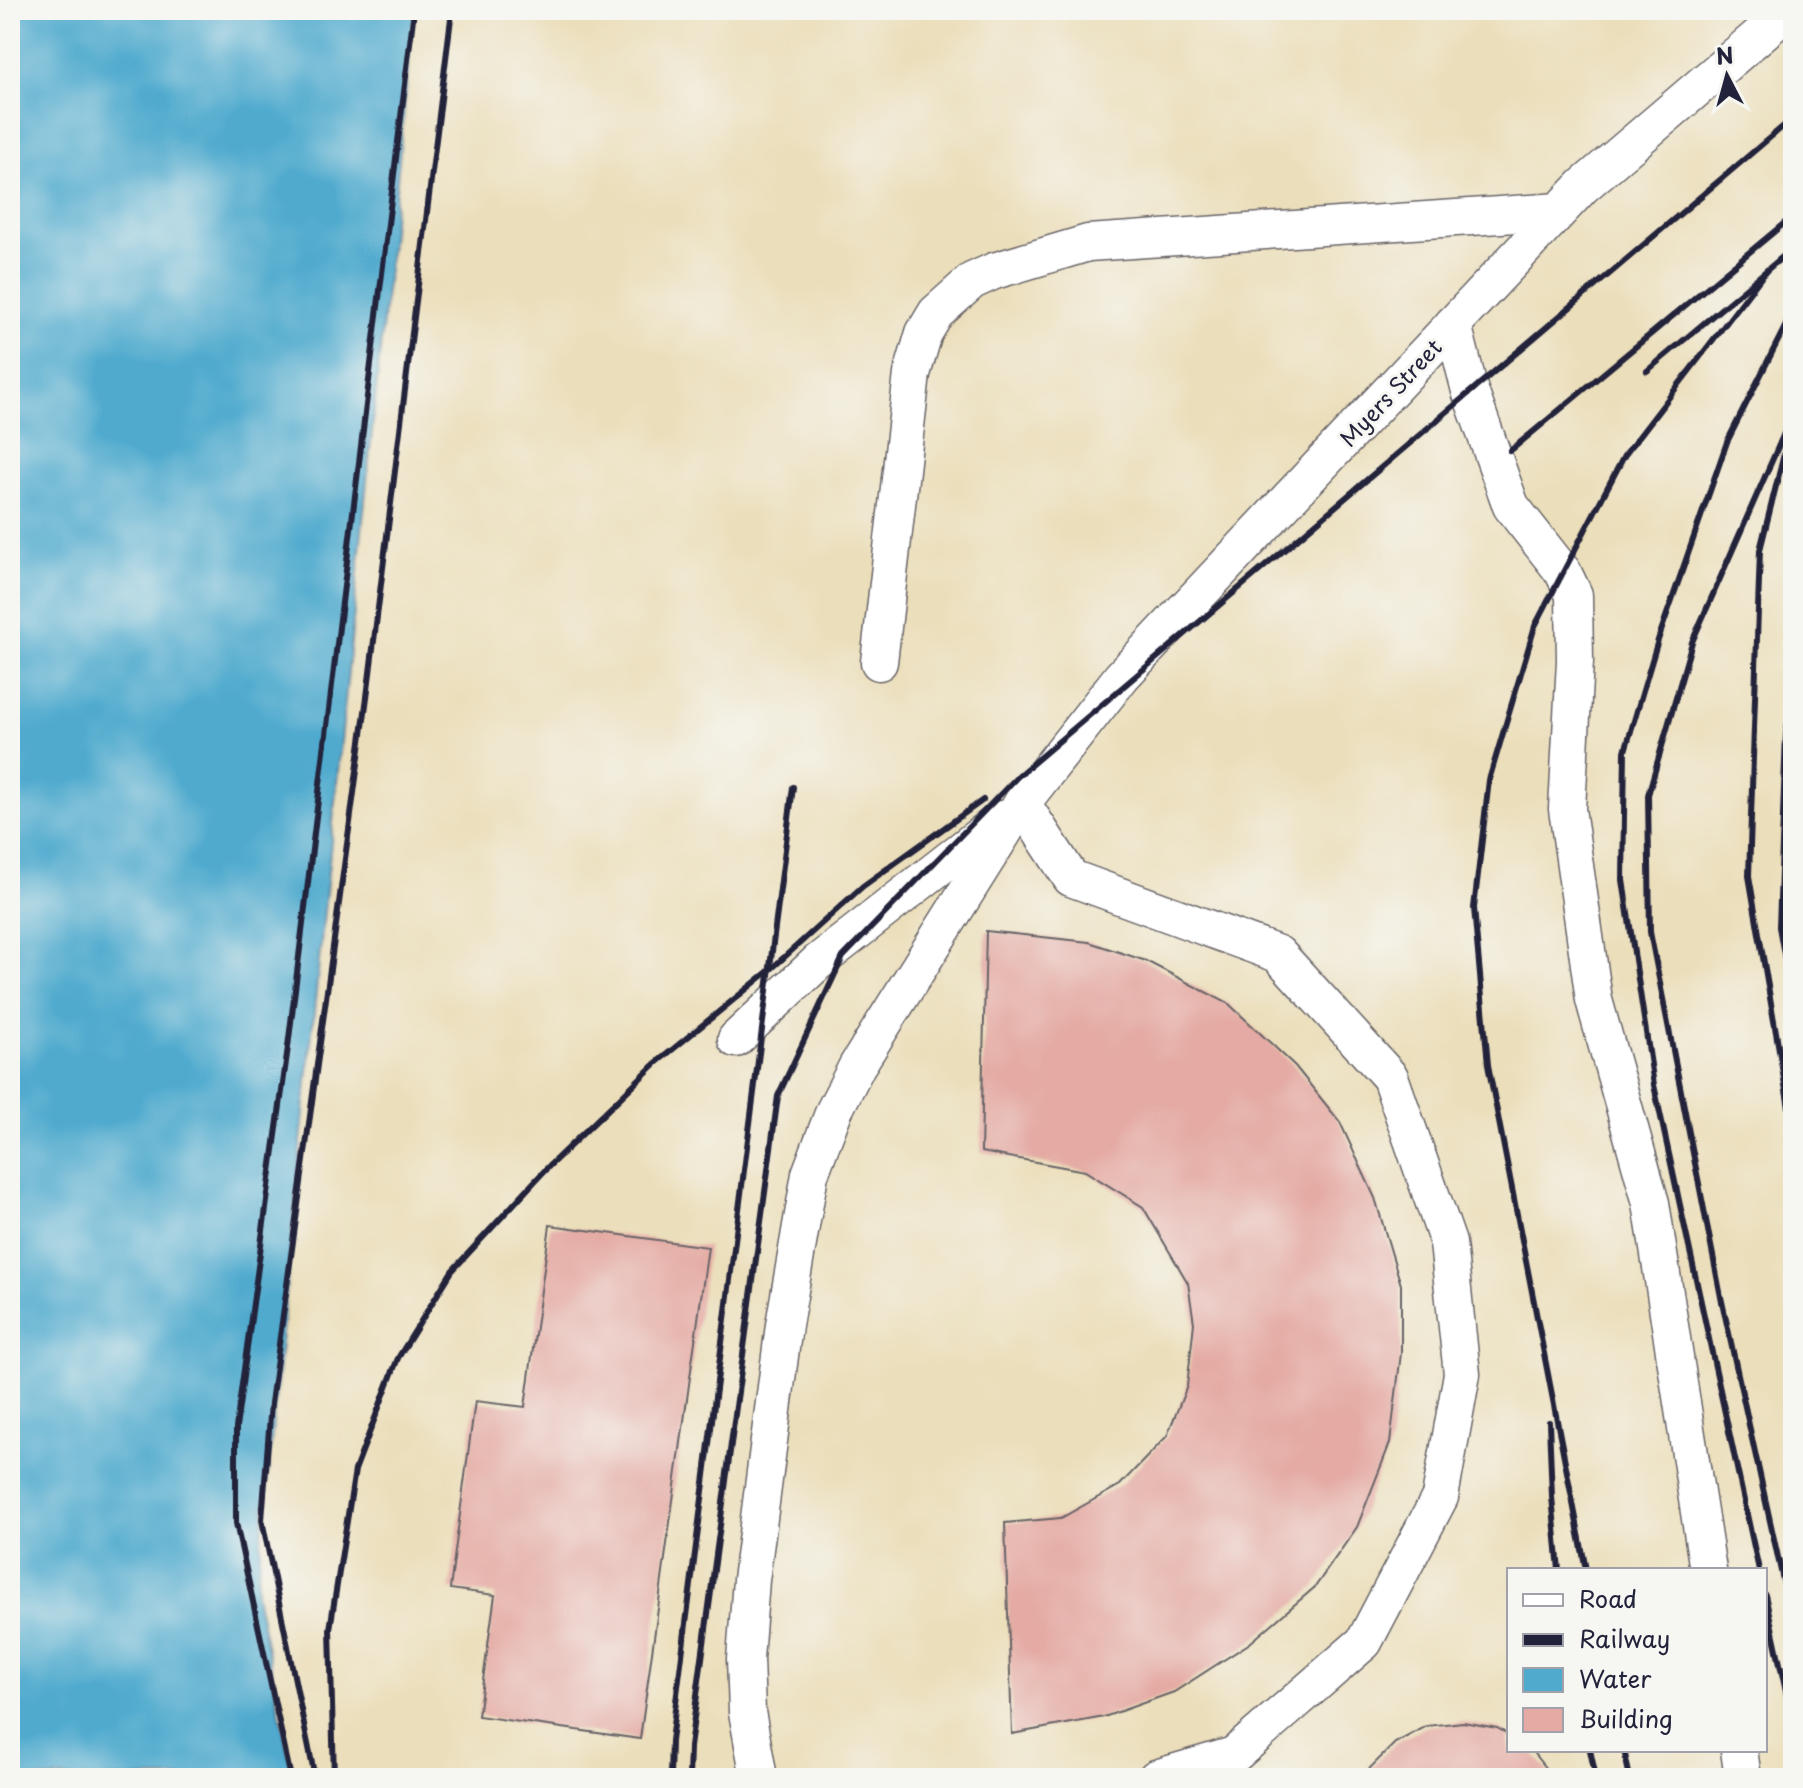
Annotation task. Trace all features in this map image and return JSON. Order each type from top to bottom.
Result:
[{"type":"street","name":"Myers Street","points":[[1022,803],[1122,676],[1583,186],[1789,10]]},
{"type":"street","points":[[879,662],[912,374],[924,333],[936,313],[972,281],[994,271],[1088,243],[1559,211]]},
{"type":"street","points":[[1453,324],[1470,391],[1511,506],[1563,572],[1574,595],[1575,661],[1567,809],[1569,824],[1594,1000],[1651,1203],[1708,1568]]},
{"type":"street","points":[[736,1039],[818,962],[1022,803]]},
{"type":"street","points":[[1022,803],[1071,878],[1278,954],[1390,1077],[1448,1243],[1462,1374],[1440,1497],[1364,1642],[1236,1767],[1156,1778]]},
{"type":"street","points":[[759,1778],[747,1712],[745,1659],[751,1580],[784,1325],[810,1174],[834,1111],[857,1066],[1022,803]]},
{"type":"street","points":[[1739,1752],[1743,1778]]},
{"type":"water","points":[[10,10],[414,10],[256,1594],[293,1778],[10,1778]]},
{"type":"building","points":[[986,931],[1089,942],[1146,961],[1229,1004],[1295,1066],[1340,1122],[1375,1198],[1401,1285],[1401,1353],[1390,1443],[1357,1527],[1315,1587],[1250,1643],[1174,1692],[1104,1717],[1012,1734],[1005,1523],[1061,1518],[1120,1485],[1167,1436],[1187,1386],[1194,1323],[1188,1283],[1143,1207],[1085,1171],[981,1152]]},
{"type":"building","points":[[550,1225],[708,1247],[640,1739],[478,1716],[495,1595],[450,1589],[475,1401],[525,1407]]},
{"type":"building","points":[[1463,1722],[1497,1728],[1507,1734],[1507,1752],[1533,1752],[1553,1778],[1365,1778],[1370,1768],[1395,1743],[1427,1726]]},
{"type":"railway","points":[[291,1778],[236,1523],[236,1428],[288,1047],[414,10]]},
{"type":"railway","points":[[315,1778],[262,1520],[271,1403],[367,697],[452,10]]},
{"type":"railway","points":[[689,1778],[690,1747],[778,1096],[843,957],[1019,775],[1793,118]]},
{"type":"railway","points":[[1510,451],[1793,216]]},
{"type":"railway","points":[[1647,371],[1793,248]]},
{"type":"railway","points":[[1586,1568],[1488,1065],[1474,908],[1489,780],[1535,626],[1624,456],[1766,271]]},
{"type":"railway","points":[[1759,1568],[1654,1085],[1623,880],[1625,751],[1658,640],[1727,442],[1793,311]]},
{"type":"railway","points":[[1793,413],[1692,642],[1648,795],[1650,932],[1721,1297],[1793,1626]]},
{"type":"railway","points":[[1786,446],[1760,550],[1749,876],[1793,1131]]},
{"type":"railway","points":[[1793,694],[1786,734],[1779,927],[1793,1003]]},
{"type":"railway","points":[[670,1778],[671,1741],[793,787]]},
{"type":"railway","points":[[334,1778],[330,1629],[355,1470],[398,1358],[452,1271],[547,1168],[656,1063],[770,970],[863,886],[983,800]]},
{"type":"railway","points":[[1549,1422],[1559,1568]]},
{"type":"railway","points":[[1767,1604],[1793,1724]]},
{"type":"railway","points":[[1590,1752],[1596,1778]]},
{"type":"railway","points":[[1624,1752],[1630,1778]]}]
